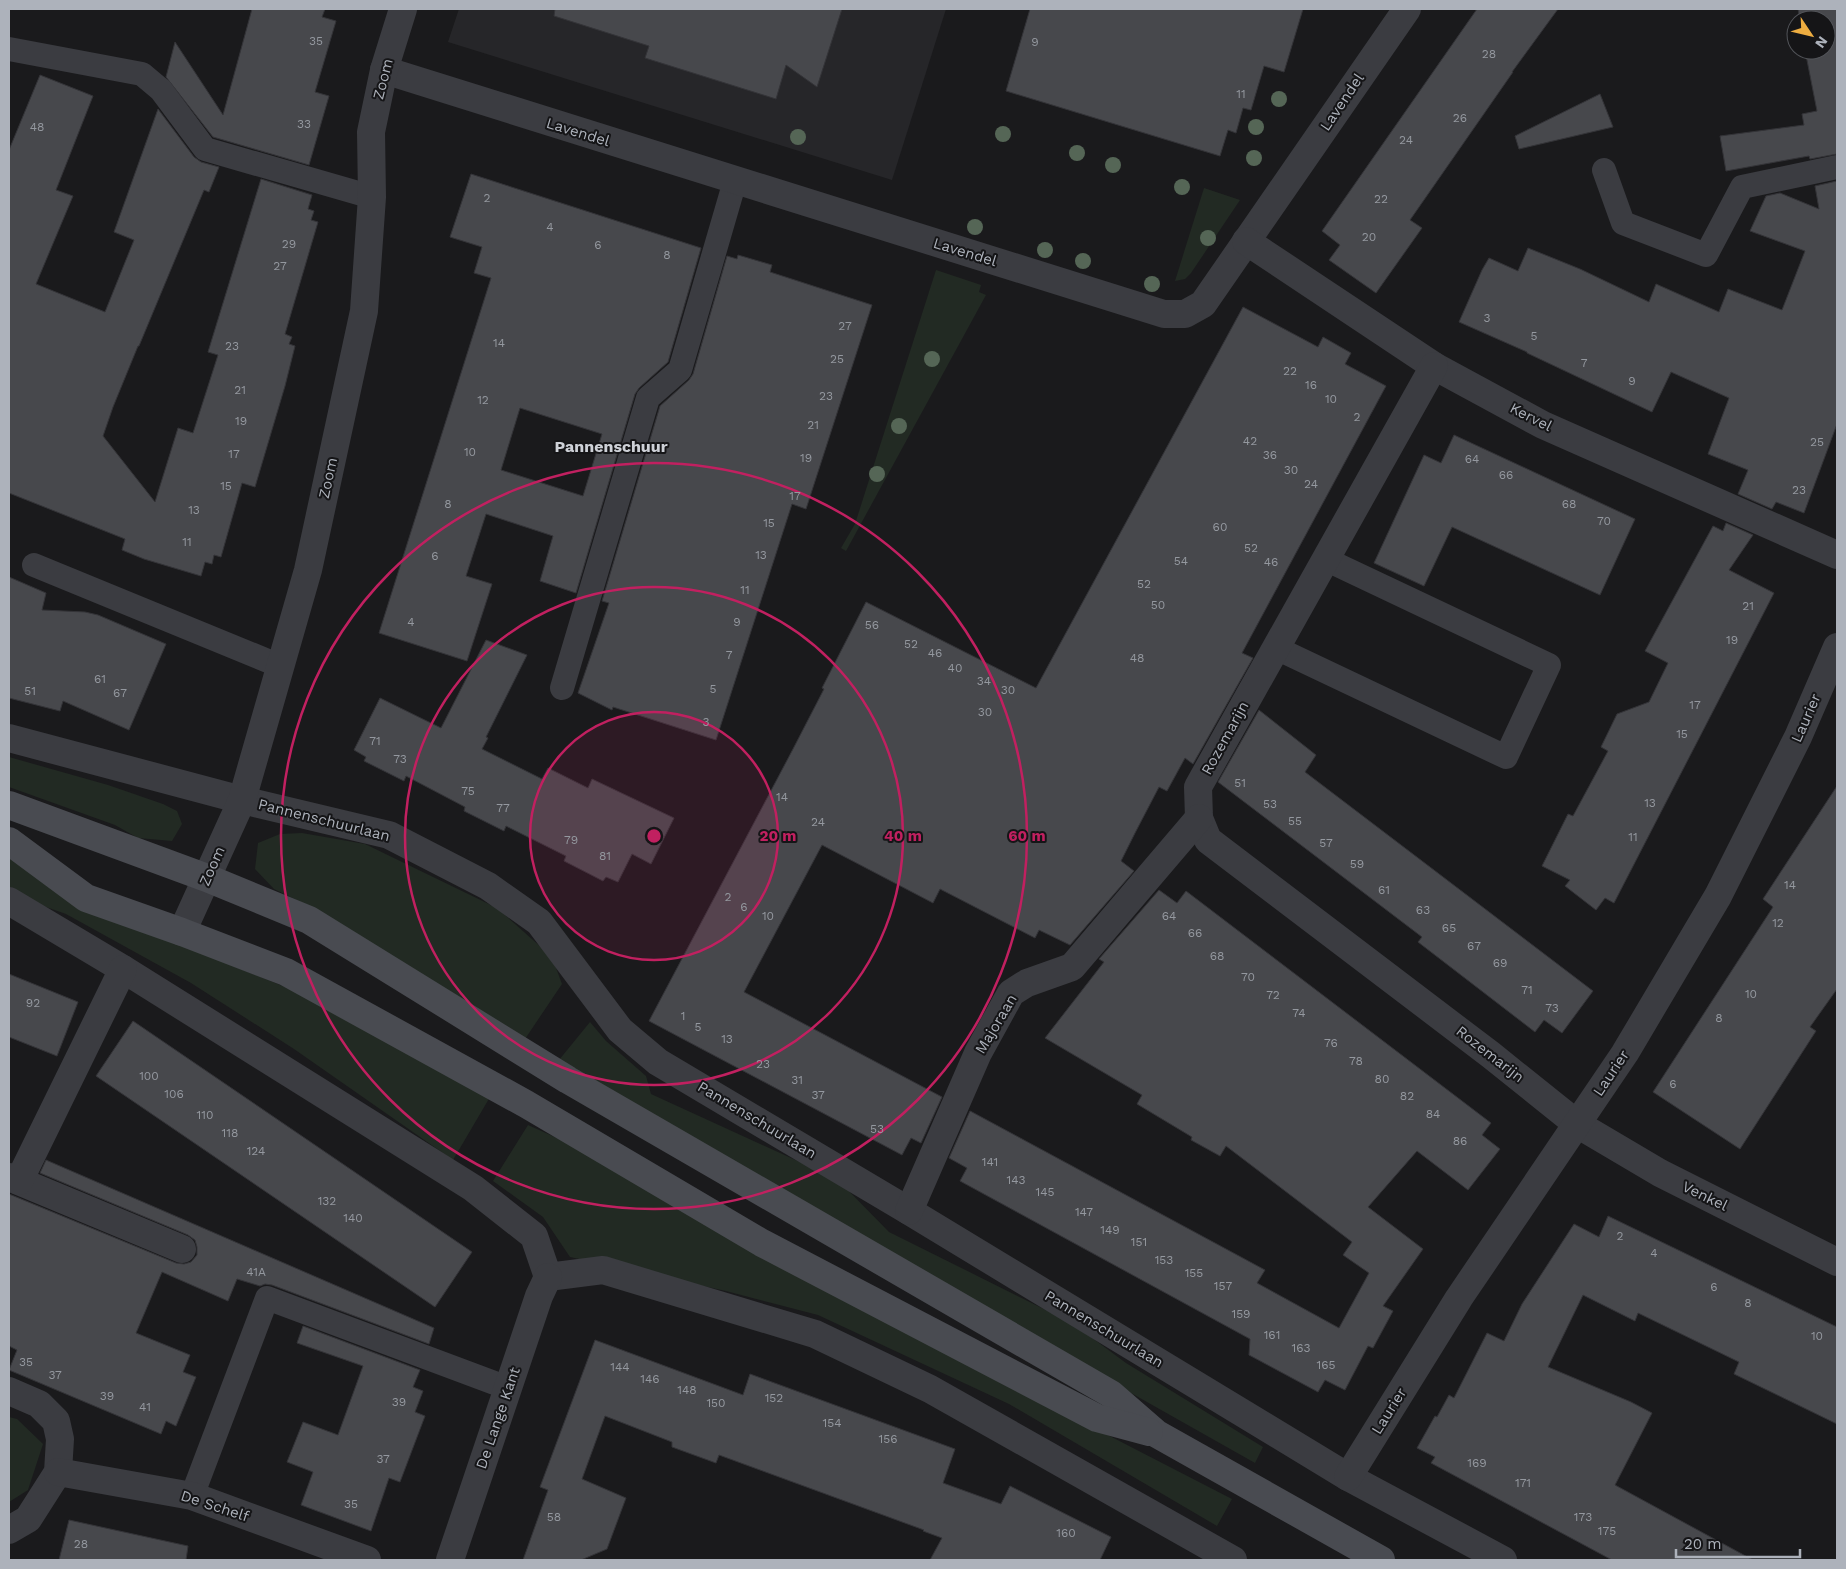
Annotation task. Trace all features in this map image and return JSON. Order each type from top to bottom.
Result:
[{"type":"main road","points":[[9,805],[206,878],[309,920],[568,1080],[1111,1394],[1157,1434],[1381,1560]]},
{"type":"main road","points":[[9,842],[86,898],[286,972],[526,1104],[762,1243],[1097,1418],[1157,1434]]},
{"type":"street","name":"Zoom","points":[[182,932],[242,800],[308,570],[364,311],[372,197],[371,132],[384,70],[402,9]]},
{"type":"street","name":"Lavendel","points":[[384,70],[736,181],[1051,277],[1164,314],[1184,314],[1202,304],[1406,9]]},
{"type":"street","name":"Kervel","points":[[1246,240],[1434,366],[1544,425],[1837,556]]},
{"type":"street","name":"Rozemarijn","points":[[1434,366],[1198,787],[1199,818],[1208,840],[1491,1055],[1577,1124]]},
{"type":"street","name":"Laurier","points":[[1348,1478],[1458,1298],[1625,1053],[1718,896],[1798,736],[1837,647]]},
{"type":"street","name":"Pannenschuurlaan","points":[[9,738],[242,800],[389,835],[488,886],[539,922],[620,1030],[658,1062],[910,1211],[1348,1478],[1503,1560]]},
{"type":"street","name":"Majoraan","points":[[910,1211],[978,1053],[1011,993],[1027,983],[1072,967],[1199,818]]},
{"type":"street","points":[[9,901],[123,969],[473,1188],[534,1236],[548,1277],[603,1270],[815,1334],[930,1390],[1233,1560]]},
{"type":"street","points":[[123,969],[14,1179],[182,1248]]},
{"type":"street","name":"Venkel","points":[[1577,1124],[1660,1173],[1837,1262]]},
{"type":"street","name":"De Lange Kant","points":[[450,1560],[539,1296],[548,1277]]},
{"type":"street","points":[[9,1391],[39,1404],[56,1421],[60,1439],[58,1472],[28,1519],[9,1530]]},
{"type":"street","name":"De Schelf","points":[[58,1472],[192,1496],[367,1560]]},
{"type":"lane","points":[[9,49],[142,74],[161,90],[205,149],[372,197]]},
{"type":"lane","points":[[1604,170],[1623,223],[1706,255],[1742,187],[1837,167]]},
{"type":"lane","points":[[562,688],[648,398],[680,370],[736,181]]},
{"type":"lane","points":[[1276,648],[1506,757],[1549,664],[1326,559]]},
{"type":"lane","points":[[34,566],[280,666]]},
{"type":"lane","points":[[192,1496],[267,1298],[508,1388]]},
{"type":"shaded area","points":[[459,9],[946,9],[892,180],[448,42]]},
{"type":"shaded area","points":[[1204,188],[1240,200],[1191,273],[1185,279],[1175,281]]},
{"type":"shaded area","points":[[936,270],[981,285],[979,292],[986,295],[846,551],[841,548],[855,524]]},
{"type":"shaded area","points":[[9,757],[108,785],[163,804],[177,811],[182,824],[172,841],[138,838],[115,825],[9,787]]},
{"type":"shaded area","points":[[302,833],[365,844],[497,908],[552,957],[562,984],[523,1042],[313,908],[274,889],[255,869],[258,843],[280,834]]},
{"type":"shaded area","points":[[9,856],[182,945],[312,998],[490,1097],[453,1160],[294,1049],[191,983],[66,914],[9,894]]},
{"type":"shaded area","points":[[590,1022],[606,1041],[646,1076],[651,1094],[837,1179],[889,1232],[1072,1323],[1126,1363],[1263,1447],[1255,1463],[1062,1354],[559,1060]]},
{"type":"shaded area","points":[[528,1125],[577,1147],[853,1304],[1232,1499],[1217,1526],[1009,1404],[818,1315],[726,1291],[570,1257],[543,1217],[493,1181]]},
{"type":"shaded area","points":[[9,1417],[17,1419],[43,1444],[28,1490],[9,1502]]},
{"type":"building","points":[[252,9],[325,9],[322,17],[336,21],[315,92],[329,96],[309,165],[213,137],[166,77],[175,42],[223,115]]},
{"type":"building","points":[[555,9],[842,9],[817,87],[786,65],[776,99],[645,58],[649,46],[554,16]]},
{"type":"building","points":[[1030,9],[1303,9],[1284,72],[1264,66],[1251,110],[1243,108],[1236,133],[1228,130],[1220,156],[1006,91]]},
{"type":"building","points":[[1477,9],[1558,9],[1410,220],[1422,228],[1376,293],[1329,260],[1340,245],[1322,231]]},
{"type":"building","points":[[1837,9],[1837,154],[1810,159],[1809,156],[1726,171],[1720,136],[1804,125],[1802,114],[1817,111],[1807,60],[1836,60],[1836,10],[1798,10]]},
{"type":"building","points":[[40,75],[93,96],[56,190],[73,196],[36,284],[105,312],[134,240],[114,232],[158,109],[194,157],[201,162],[219,167],[209,192],[204,190],[138,346],[103,436],[155,502],[178,428],[193,433],[218,355],[208,352],[261,179],[312,195],[308,209],[314,211],[311,220],[318,222],[285,334],[292,337],[289,344],[295,346],[285,386],[255,487],[242,483],[221,557],[214,555],[212,564],[205,562],[201,576],[144,559],[122,550],[125,539],[9,493],[9,150]]},
{"type":"building","points":[[1600,94],[1613,127],[1519,149],[1515,136]]},
{"type":"building","points":[[471,174],[701,248],[668,362],[639,388],[635,394],[576,593],[540,581],[553,536],[486,514],[466,576],[492,584],[467,661],[379,633],[491,278],[474,273],[482,247],[450,237]],"holes":[[[520,408],[602,434],[583,496],[501,470]]]},
{"type":"building","points":[[1837,181],[1837,424],[1804,513],[1776,502],[1772,509],[1738,494],[1748,470],[1708,454],[1729,398],[1671,372],[1652,412],[1527,352],[1459,322],[1489,258],[1518,271],[1528,248],[1580,269],[1649,302],[1656,284],[1719,312],[1728,289],[1782,310],[1805,251],[1750,231],[1766,196],[1780,193],[1819,209],[1815,186]]},
{"type":"building","points":[[738,255],[772,265],[770,272],[872,305],[806,509],[792,504],[716,740],[613,707],[612,710],[578,693],[609,603],[602,601],[660,406],[689,380],[693,374],[727,256],[737,259]]},
{"type":"building","points":[[1243,307],[1318,347],[1323,337],[1351,353],[1345,364],[1386,386],[1242,653],[1253,658],[1193,764],[1185,758],[1167,791],[1159,787],[1135,833],[1121,861],[1134,871],[1070,945],[1039,930],[1035,938],[940,889],[933,903],[822,845],[744,992],[942,1097],[921,1143],[911,1138],[902,1155],[649,1021],[793,749],[866,602],[1036,688]]},
{"type":"building","points":[[1454,435],[1635,519],[1600,595],[1452,527],[1424,586],[1374,563],[1424,455],[1441,463]]},
{"type":"building","points":[[1726,523],[1753,535],[1729,570],[1774,593],[1614,903],[1605,898],[1596,910],[1565,886],[1570,880],[1542,866],[1568,814],[1573,816],[1608,751],[1601,747],[1617,714],[1649,702],[1668,663],[1645,651],[1713,526],[1723,531]]},
{"type":"building","points":[[9,577],[46,593],[42,610],[85,612],[98,615],[166,644],[129,730],[63,701],[60,711],[9,698]]},
{"type":"building","points":[[486,640],[527,655],[486,737],[488,738],[482,749],[542,779],[548,768],[588,788],[592,779],[674,818],[651,864],[632,854],[618,882],[606,877],[603,881],[564,861],[566,856],[506,826],[504,831],[464,811],[465,807],[406,776],[404,781],[364,761],[366,757],[354,750],[380,698],[441,728]]},
{"type":"building","points":[[1259,710],[1316,755],[1305,772],[1593,991],[1562,1033],[1544,1020],[1535,1032],[1418,942],[1422,937],[1218,782]]},
{"type":"building","points":[[1837,786],[1837,989],[1810,1027],[1816,1031],[1740,1149],[1653,1092],[1773,907],[1763,899]]},
{"type":"building","points":[[1159,890],[1177,903],[1186,891],[1491,1123],[1482,1135],[1500,1149],[1468,1190],[1417,1151],[1368,1207],[1423,1249],[1383,1306],[1393,1311],[1373,1348],[1368,1346],[1345,1390],[1325,1380],[1318,1392],[1249,1355],[1250,1339],[960,1181],[967,1168],[949,1158],[970,1111],[1265,1270],[1257,1283],[1339,1328],[1369,1273],[1343,1255],[1352,1242],[1226,1146],[1220,1156],[1191,1140],[1192,1137],[1137,1104],[1142,1095],[1045,1038],[1104,962],[1099,959]]},
{"type":"building","points":[[9,974],[78,1002],[57,1056],[9,1037]]},
{"type":"building","points":[[133,1021],[472,1252],[435,1307],[96,1076]]},
{"type":"building","points":[[46,1160],[434,1328],[429,1344],[272,1285],[265,1284],[260,1286],[237,1279],[228,1301],[162,1272],[136,1333],[190,1355],[183,1372],[196,1377],[176,1426],[166,1421],[161,1434],[9,1370],[17,1350],[9,1346],[9,1194],[176,1263],[184,1264],[191,1262],[197,1255],[195,1240],[188,1235],[40,1173]]},
{"type":"building","points":[[1608,1216],[1837,1327],[1837,1424],[1734,1374],[1739,1362],[1638,1313],[1635,1321],[1583,1295],[1548,1367],[1631,1402],[1652,1413],[1615,1485],[1753,1560],[1612,1560],[1431,1463],[1435,1457],[1417,1448],[1449,1395],[1454,1398],[1487,1333],[1504,1341],[1522,1304],[1574,1224],[1599,1237]]},
{"type":"building","points":[[303,1326],[420,1370],[413,1387],[423,1391],[415,1412],[425,1416],[400,1482],[389,1478],[371,1531],[301,1505],[313,1472],[287,1462],[303,1422],[338,1435],[363,1366],[297,1343]]},
{"type":"building","points":[[595,1340],[743,1395],[750,1374],[955,1449],[943,1483],[1001,1504],[1010,1486],[1111,1537],[1100,1560],[930,1560],[942,1538],[719,1455],[716,1463],[672,1447],[672,1442],[605,1416],[582,1479],[626,1498],[607,1549],[581,1560],[523,1560],[548,1490],[540,1487]]},
{"type":"building","points":[[69,1520],[188,1546],[186,1560],[59,1560]]},
{"type":"district","name":"Pannenschuur","points":[[611,446]]}]
